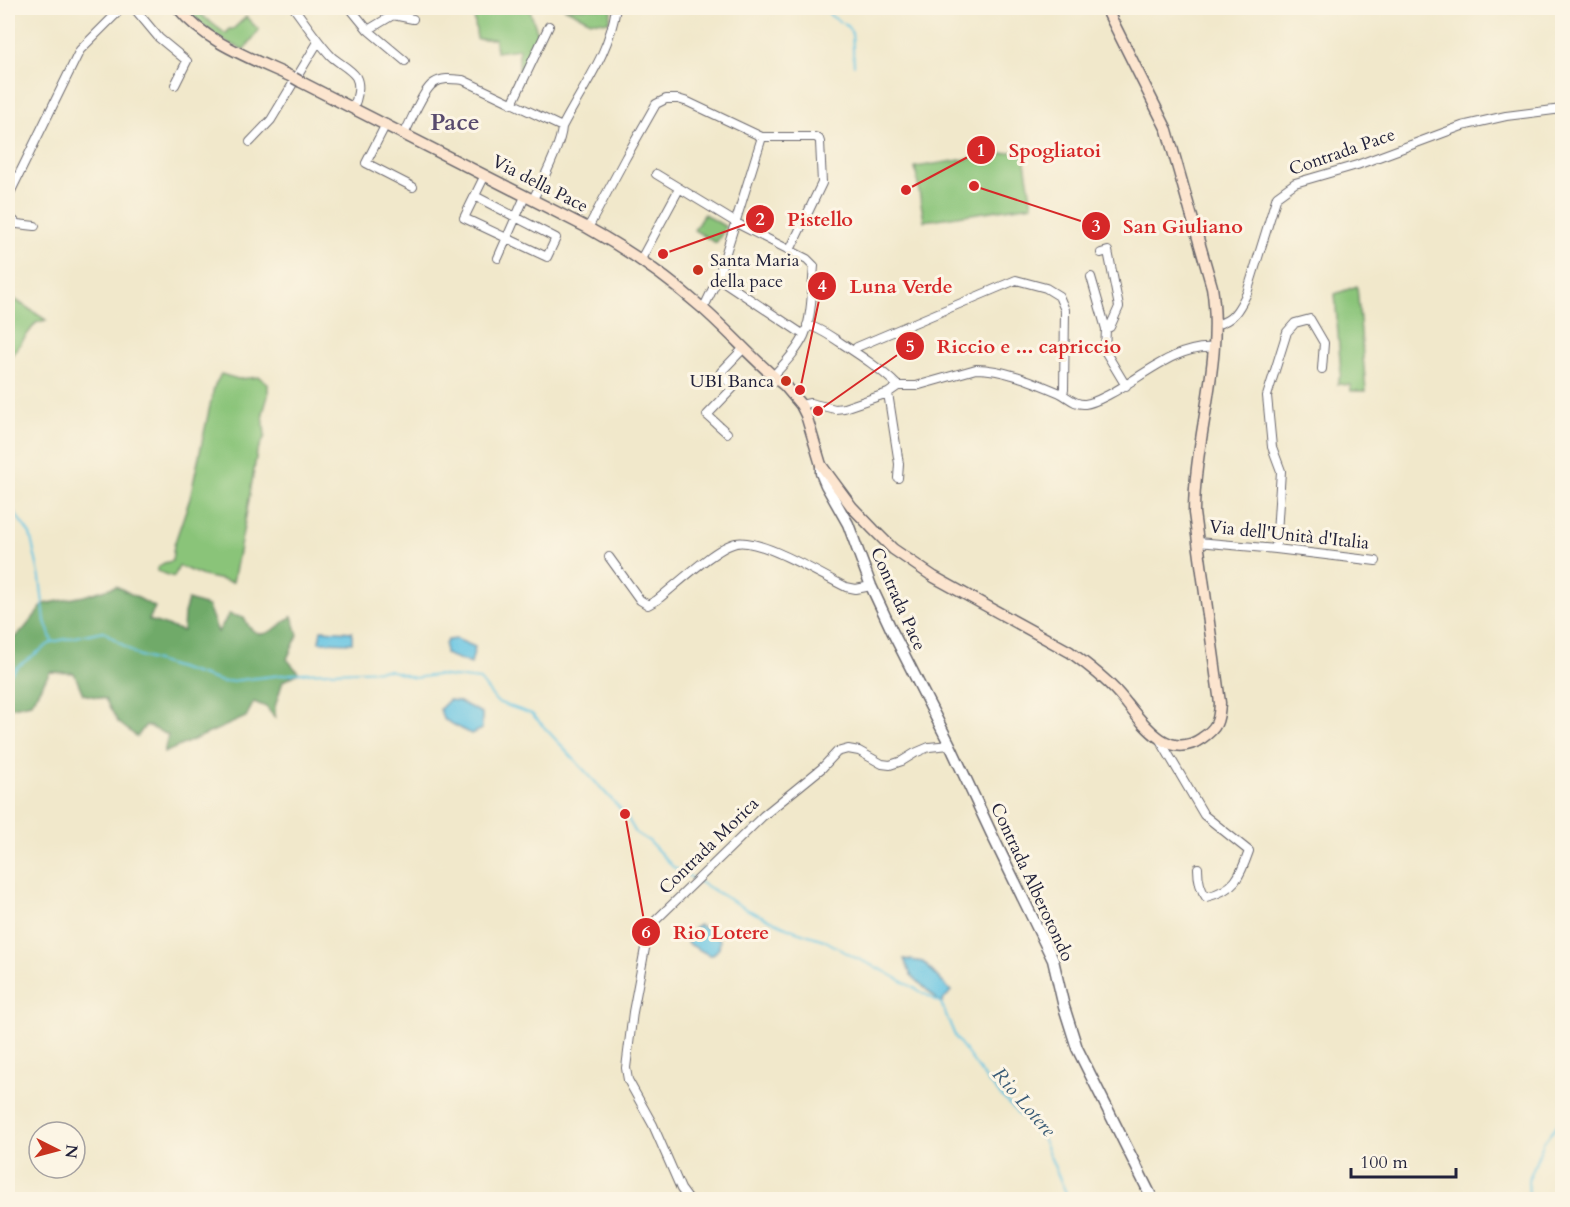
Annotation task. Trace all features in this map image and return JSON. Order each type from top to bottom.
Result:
[{"type":"main road","name":"Via della Pace","points":[[178,8],[192,23],[212,38],[386,124],[528,200],[588,228],[640,261],[702,308],[785,386],[801,405],[807,418],[821,465],[852,507],[893,549],[934,577],[1044,637],[1084,662],[1119,694],[1136,716],[1161,740]]},
{"type":"main road","points":[[1106,8],[1167,130],[1212,286],[1216,324],[1198,456],[1194,513],[1220,703],[1219,718],[1213,729],[1196,742],[1177,745],[1161,740]]},
{"type":"street","points":[[8,197],[80,50],[117,13],[119,8]]},
{"type":"street","points":[[134,8],[159,38],[187,61],[175,86]]},
{"type":"street","points":[[294,8],[318,42],[357,79],[356,103],[353,108]]},
{"type":"street","points":[[350,8],[368,30],[405,61]]},
{"type":"street","points":[[498,258],[516,217],[552,158],[562,127],[604,51],[611,33],[616,8]]},
{"type":"street","points":[[368,30],[393,15],[413,20]]},
{"type":"street","points":[[512,104],[549,26]]},
{"type":"street","points":[[250,142],[271,120],[318,42]]},
{"type":"street","points":[[404,134],[432,84],[448,78],[463,80],[562,127]]},
{"type":"street","points":[[588,228],[657,104],[666,99],[678,99],[762,137],[815,137],[819,139],[822,183],[790,250]]},
{"type":"street","name":"Contrada Pace","points":[[1216,324],[1224,323],[1231,318],[1242,302],[1247,293],[1277,196],[1295,183],[1357,165],[1462,126],[1506,116],[1563,109]]},
{"type":"street","points":[[386,124],[366,163],[413,187]]},
{"type":"street","points":[[702,308],[718,278],[762,137]]},
{"type":"street","points":[[656,174],[736,222],[807,259],[814,266],[804,336],[793,354],[773,376]]},
{"type":"street","points":[[475,196],[556,238],[547,257],[464,218],[485,175]]},
{"type":"street","points":[[640,261],[679,189]]},
{"type":"street","points":[[8,214],[17,224],[35,226]]},
{"type":"street","points":[[1101,253],[1108,251],[1119,307],[1110,327],[1106,329]]},
{"type":"street","points":[[718,278],[804,336]]},
{"type":"street","points":[[1091,278],[1106,329],[1105,351],[1126,386]]},
{"type":"street","points":[[854,351],[857,347],[1016,280],[1046,288],[1059,296],[1065,310],[1064,390],[1062,394]]},
{"type":"street","points":[[1276,549],[1281,471],[1272,447],[1267,396],[1287,332],[1295,323],[1310,319],[1320,335],[1324,343],[1322,369]]},
{"type":"street","points":[[807,325],[816,327],[854,351],[898,386]]},
{"type":"street","points":[[727,433],[707,415],[733,388],[721,372],[744,348]]},
{"type":"street","points":[[801,405],[810,403],[840,409],[888,393],[898,386],[916,386],[967,370],[986,369],[1035,383],[1062,394],[1078,404],[1086,404],[1126,386],[1169,358],[1197,349],[1214,348]]},
{"type":"street","points":[[888,393],[899,464],[898,478]]},
{"type":"street","name":"Contrada Pace","points":[[821,465],[821,473],[848,524],[871,586],[950,745]]},
{"type":"street","name":"Via dell'Unità d'Italia","points":[[1198,542],[1376,561]]},
{"type":"street","points":[[609,557],[640,600],[648,604],[657,600],[720,550],[736,543],[752,543],[769,548],[846,587],[856,589],[871,586]]},
{"type":"street","points":[[1161,740],[1204,815],[1250,851],[1243,870],[1234,884],[1217,894],[1206,897],[1198,876],[1198,868]]},
{"type":"street","name":"Contrada Morica","points":[[688,1200],[653,1125],[627,1080],[626,1068],[633,1012],[646,943],[654,922],[763,816],[822,768],[837,752],[848,749],[860,751],[882,764],[890,765],[929,747],[950,745]]},
{"type":"street","name":"Contrada Alberotondo","points":[[950,745],[1053,960],[1077,1048],[1153,1200]]},
{"type":"green space","points":[[182,8],[195,8],[226,34],[229,29],[233,29],[246,17],[259,30],[244,50],[222,40]]},
{"type":"green space","points":[[473,8],[529,8],[539,37],[512,94],[513,85],[519,74],[519,49],[496,52],[495,39],[477,39]]},
{"type":"green space","points":[[564,8],[612,8],[609,22],[591,21]]},
{"type":"green space","points":[[1023,150],[1032,205],[924,221],[915,167]]},
{"type":"green space","points":[[704,214],[726,227],[716,243],[694,230]]},
{"type":"green space","points":[[1357,286],[1366,391],[1351,391],[1350,385],[1337,384],[1341,374],[1335,294]]},
{"type":"green space","points":[[8,295],[46,320],[36,323],[8,360]]},
{"type":"green space","points":[[221,374],[238,379],[259,377],[268,384],[268,396],[263,413],[265,436],[257,452],[233,582],[203,576],[179,566],[174,577],[157,571],[158,567],[164,563],[172,561],[174,545],[190,498],[214,387]]},
{"type":"green space","points":[[116,586],[155,607],[149,620],[183,631],[184,613],[188,600],[208,606],[218,632],[229,614],[244,618],[249,627],[261,634],[273,630],[292,616],[298,635],[287,659],[299,673],[283,681],[275,707],[275,718],[266,707],[254,702],[246,717],[164,753],[168,735],[146,725],[137,737],[118,722],[105,699],[83,694],[74,673],[50,672],[31,703],[8,708],[8,643],[24,629],[44,604],[84,596]]},
{"type":"water","points":[[321,630],[352,632],[352,643],[319,642]]},
{"type":"water","points":[[456,639],[475,647],[471,664],[445,654],[445,644],[448,640]]},
{"type":"water","points":[[449,700],[458,701],[482,713],[482,729],[471,734],[443,719],[440,709]]},
{"type":"water","points":[[699,925],[712,931],[720,940],[719,948],[713,955],[687,943],[694,928]]},
{"type":"water","points":[[904,959],[923,962],[951,991],[941,1003],[911,975]]},
{"type":"waterway","points":[[825,8],[852,33],[854,65]]},
{"type":"waterway","points":[[8,504],[30,534],[40,578],[45,621],[52,641]]},
{"type":"waterway","name":"Rio Lotere","points":[[8,676],[52,642],[103,631],[137,655],[223,682],[299,673],[389,670],[414,678],[437,675],[480,680],[497,702],[532,714],[625,814],[636,833],[649,841],[673,867],[748,910],[793,930],[824,940],[941,1003],[956,1038],[989,1083],[1043,1140],[1069,1200]]},
{"type":"waterway","points":[[1526,1200],[1529,1194],[1528,1181],[1544,1142],[1562,1118]]},
{"type":"place","name":"San Giuliano","points":[[974,186]]},
{"type":"place","name":"Spogliatoi","points":[[906,190]]},
{"type":"place","name":"Pistello","points":[[663,254]]},
{"type":"place","name":"Santa Maria della pace","points":[[698,270]]},
{"type":"place","name":"UBI Banca","points":[[786,381]]},
{"type":"place","name":"Luna Verde","points":[[800,390]]},
{"type":"place","name":"Riccio e ... capriccio","points":[[818,411]]},
{"type":"place","name":"Rio Lotere","points":[[625,814]]},
{"type":"district","name":"Pace","points":[[455,122]]}]
